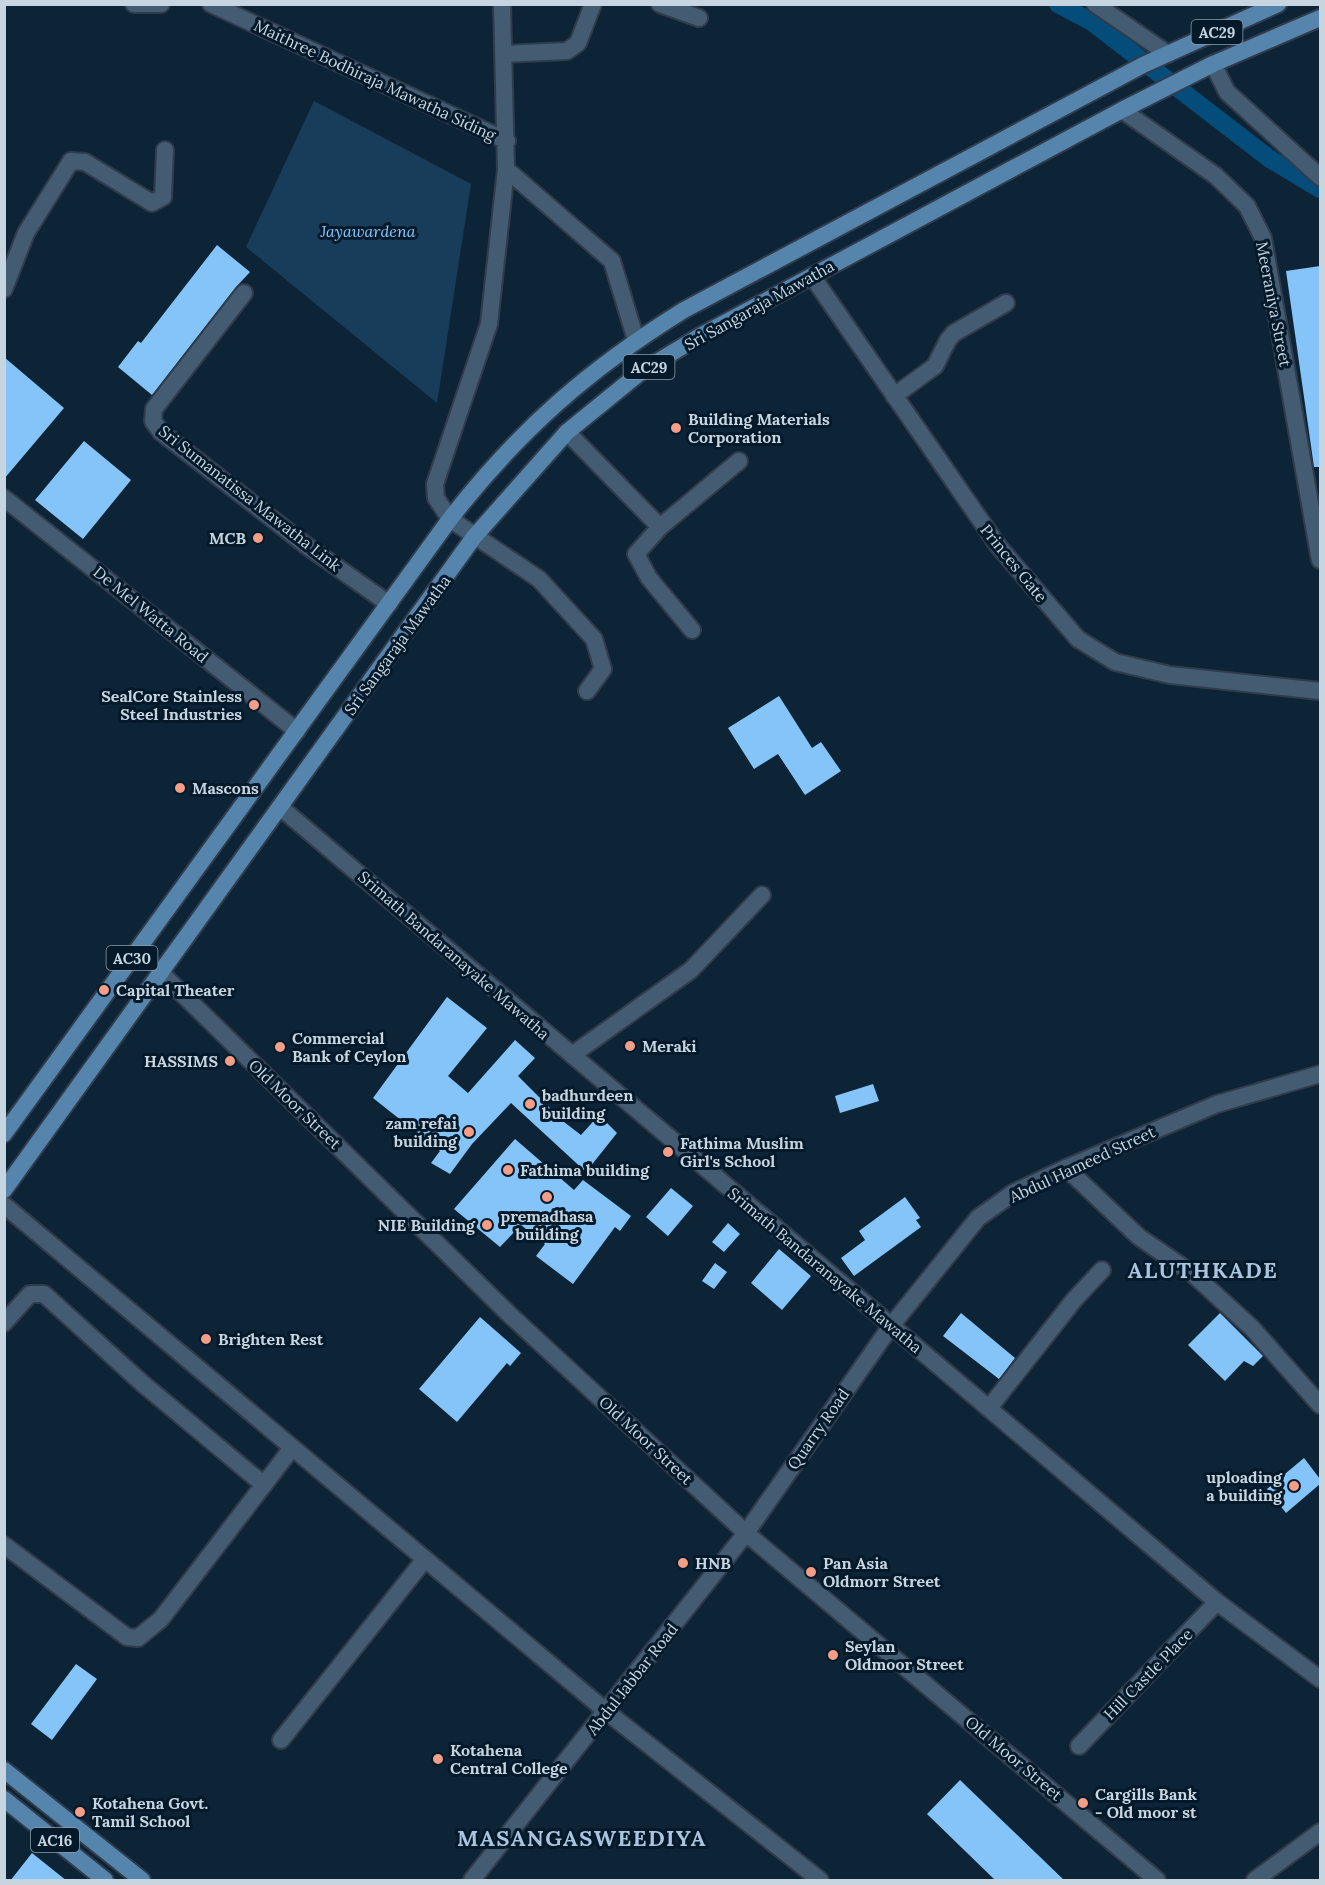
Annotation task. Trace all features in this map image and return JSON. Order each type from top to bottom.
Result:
[{"type":"main road","name":"Sri Sangaraja Mawatha","points":[[260,781],[450,519],[509,448],[546,411],[594,370],[684,310],[1116,79],[1278,4]]},
{"type":"main road","name":"Sri Sangaraja Mawatha","points":[[280,807],[474,537],[567,432],[642,371],[812,276],[1122,110],[1209,66],[1320,18]]},
{"type":"main road","name":"AC30","points":[[4,1134],[260,781]]},
{"type":"main road","name":"AC30","points":[[4,1190],[280,807]]},
{"type":"main road","name":"AC16","points":[[4,1770],[142,1881]]},
{"type":"main road","name":"AC16","points":[[4,1799],[105,1881]]},
{"type":"street","points":[[134,4],[161,4]]},
{"type":"street","name":"Maithree Bodhiraja Mawatha Siding","points":[[211,4],[507,141]]},
{"type":"street","points":[[502,4],[506,170],[489,324],[435,484],[436,498],[450,519],[539,579],[594,639],[603,669],[587,691]]},
{"type":"street","points":[[505,54],[567,51],[578,44],[593,4]]},
{"type":"street","points":[[660,4],[699,18]]},
{"type":"street","points":[[1095,4],[1162,56]]},
{"type":"street","points":[[1209,66],[1227,92],[1320,177]]},
{"type":"street","name":"Meeraniya Street","points":[[1122,110],[1216,176],[1247,206],[1263,238],[1320,560]]},
{"type":"street","points":[[4,289],[26,233],[71,161],[86,162],[152,204],[163,197],[165,150]]},
{"type":"street","points":[[506,170],[612,261],[636,340]]},
{"type":"street","name":"Princes Gate","points":[[812,276],[999,547],[1078,639],[1115,662],[1170,675],[1320,691]]},
{"type":"street","name":"Sri Sumanatissa Mawatha Link","points":[[244,294],[154,409],[153,421],[161,432],[179,447],[307,546],[389,604]]},
{"type":"street","points":[[894,396],[935,366],[948,339],[954,333],[1006,303]]},
{"type":"street","points":[[567,432],[660,528]]},
{"type":"street","points":[[692,630],[649,578],[636,554],[660,528],[740,461]]},
{"type":"street","name":"De Mel Watta Road","points":[[4,498],[297,731]]},
{"type":"street","name":"Srimath Bandaranayake Mawatha","points":[[280,807],[1217,1602],[1320,1679]]},
{"type":"street","points":[[572,1055],[691,970],[762,895]]},
{"type":"street","name":"Old Moor Street","points":[[161,973],[510,1314],[746,1533],[1157,1881]]},
{"type":"street","name":"Abdul Hameed Street","points":[[891,1326],[978,1218],[1013,1193],[1217,1104],[1320,1074]]},
{"type":"street","points":[[1066,1168],[1139,1238],[1193,1274],[1252,1328],[1320,1404]]},
{"type":"street","points":[[4,1205],[607,1712],[820,1881]]},
{"type":"street","points":[[989,1408],[1074,1300],[1102,1270]]},
{"type":"street","points":[[4,1323],[30,1294],[44,1294],[142,1383],[264,1485]]},
{"type":"street","name":"Quarry Road","points":[[746,1533],[891,1326]]},
{"type":"street","points":[[4,1545],[127,1637],[138,1638],[161,1619],[292,1448]]},
{"type":"street","name":"Abdul Jabbar Road","points":[[472,1881],[746,1533]]},
{"type":"street","points":[[281,1740],[425,1559]]},
{"type":"street","name":"Hill Castle Place","points":[[1079,1746],[1217,1602]]},
{"type":"street","points":[[1255,1881],[1320,1832]]},
{"type":"green space","name":"Jayawardena","points":[[314,101],[471,184],[437,403],[246,247]]},
{"type":"building","points":[[217,245],[250,272],[152,395],[118,367],[138,341],[141,343]]},
{"type":"building","points":[[1320,266],[1320,467],[1314,467],[1286,271]]},
{"type":"building","points":[[4,357],[64,408],[4,479]]},
{"type":"building","points":[[84,441],[131,480],[83,539],[35,500]]},
{"type":"building","points":[[779,696],[812,748],[821,742],[841,771],[805,795],[778,754],[754,769],[728,728]]},
{"type":"building","points":[[447,997],[487,1028],[448,1076],[468,1093],[515,1040],[535,1058],[518,1076],[564,1122],[581,1135],[599,1115],[617,1133],[586,1172],[511,1103],[472,1144],[450,1174],[431,1163],[440,1151],[373,1098]]},
{"type":"building","points":[[873,1084],[879,1101],[840,1113],[835,1096]]},
{"type":"building","points":[[515,1139],[574,1190],[583,1180],[631,1216],[620,1231],[615,1227],[573,1284],[536,1256],[545,1244],[521,1225],[500,1247],[454,1209]]},
{"type":"building","points":[[671,1188],[693,1206],[668,1236],[646,1217]]},
{"type":"building","points":[[905,1197],[920,1218],[916,1220],[921,1227],[854,1276],[841,1258],[865,1240],[859,1231]]},
{"type":"building","points":[[728,1223],[740,1234],[724,1252],[712,1242]]},
{"type":"building","points":[[779,1249],[811,1276],[782,1310],[751,1283]]},
{"type":"building","points":[[715,1263],[727,1272],[714,1289],[702,1281]]},
{"type":"building","points":[[961,1313],[1015,1358],[999,1379],[943,1336]]},
{"type":"building","points":[[1220,1313],[1263,1356],[1253,1366],[1244,1361],[1225,1381],[1188,1345]]},
{"type":"building","points":[[480,1317],[521,1353],[510,1366],[507,1363],[457,1422],[419,1389]]},
{"type":"building","name":"uploading a building","points":[[1304,1458],[1320,1479],[1320,1484],[1286,1513],[1267,1489]]},
{"type":"building","points":[[76,1664],[97,1679],[52,1740],[31,1724]]},
{"type":"building","points":[[960,1780],[1065,1881],[996,1881],[927,1814]]},
{"type":"building","points":[[32,1853],[67,1881],[10,1881]]},
{"type":"waterway","points":[[1058,4],[1092,22],[1270,159],[1320,189]]},
{"type":"place","name":"Building Materials Corporation","points":[[676,428]]},
{"type":"place","name":"MCB","points":[[258,538]]},
{"type":"place","name":"SealCore Stainless Steel Industries","points":[[254,705]]},
{"type":"place","name":"Mascons","points":[[180,788]]},
{"type":"place","name":"Capital Theater","points":[[104,990]]},
{"type":"place","name":"Meraki","points":[[630,1046]]},
{"type":"place","name":"Commercial Bank of Ceylon","points":[[280,1047]]},
{"type":"place","name":"HASSIMS","points":[[230,1061]]},
{"type":"place","name":"badhurdeen building","points":[[530,1104]]},
{"type":"place","name":"zam refai building","points":[[469,1132]]},
{"type":"place","name":"Fathima Muslim Girl's School","points":[[668,1152]]},
{"type":"place","name":"Fathima building","points":[[508,1170]]},
{"type":"place","name":"premadhasa building","points":[[547,1197]]},
{"type":"place","name":"NIE Building","points":[[487,1225]]},
{"type":"place","name":"Brighten Rest","points":[[206,1339]]},
{"type":"place","name":"uploading a building","points":[[1294,1486]]},
{"type":"place","name":"HNB","points":[[683,1563]]},
{"type":"place","name":"Pan Asia Oldmorr Street","points":[[811,1572]]},
{"type":"place","name":"Seylan Oldmoor Street","points":[[833,1655]]},
{"type":"place","name":"Kotahena Central College","points":[[438,1759]]},
{"type":"place","name":"Cargills Bank - Old moor st","points":[[1083,1803]]},
{"type":"place","name":"Kotahena Govt. Tamil School","points":[[80,1812]]},
{"type":"district","name":"ALUTHKADE","points":[[1203,1270]]},
{"type":"district","name":"MASANGASWEEDIYA","points":[[582,1838]]}]
